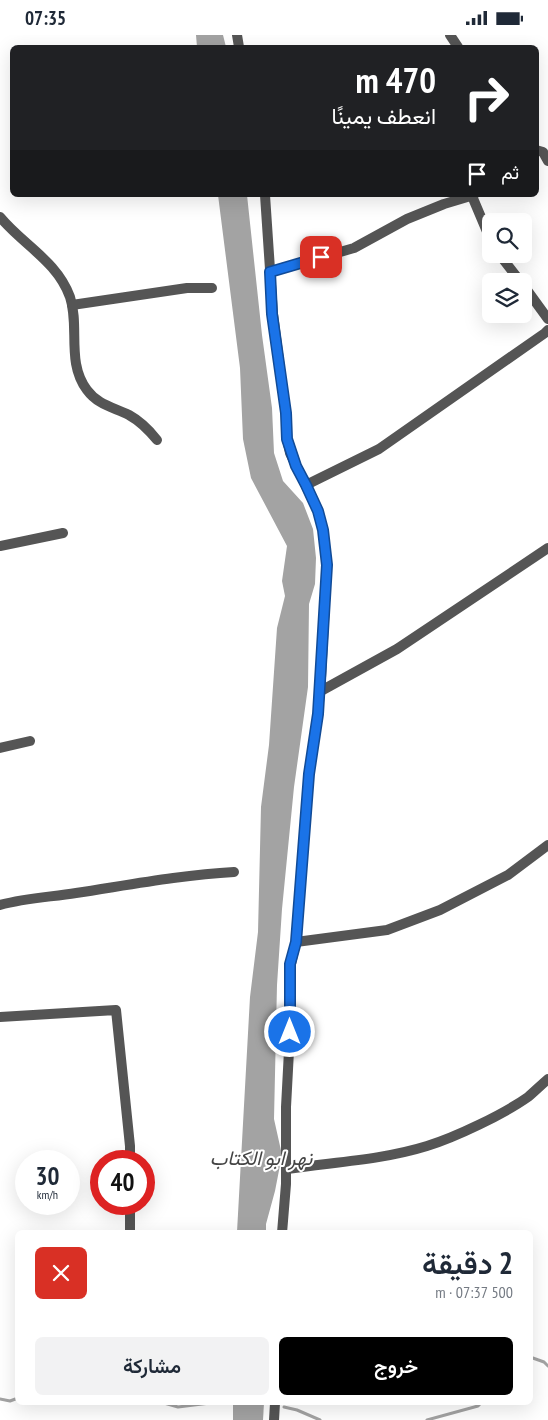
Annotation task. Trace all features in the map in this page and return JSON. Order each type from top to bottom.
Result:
[{"type":"street","points":[[265,197],[272,314],[286,416],[287,439],[296,466],[318,511],[323,530],[327,565],[323,661],[318,714],[309,774],[296,942],[290,964],[290,1032],[286,1107],[287,1169],[282,1230]]},
{"type":"street","points":[[270,272],[354,248],[407,219],[467,197]]},
{"type":"street","points":[[474,197],[482,218]]},
{"type":"street","points":[[0,217],[40,255],[58,275],[66,290],[72,305],[76,366],[82,383],[93,397],[106,406],[134,418],[157,440]]},
{"type":"street","points":[[506,263],[514,273]]},
{"type":"street","points":[[72,305],[187,288],[212,288]]},
{"type":"street","points":[[532,297],[548,319]]},
{"type":"street","points":[[306,485],[379,449],[548,330]]},
{"type":"street","points":[[0,547],[63,533]]},
{"type":"street","points":[[319,692],[397,649],[548,548]]},
{"type":"street","points":[[0,748],[30,741]]},
{"type":"street","points":[[296,942],[387,929],[440,910],[508,875],[548,845]]},
{"type":"street","points":[[0,905],[12,901],[54,897],[202,874],[234,872]]},
{"type":"street","points":[[0,1017],[116,1010],[130,1150]]},
{"type":"street","points":[[287,1169],[390,1155],[444,1140],[510,1108],[528,1097],[548,1079]]},
{"type":"street","points":[[130,1215],[130,1230]]},
{"type":"street","points":[[274,1420],[275,1405]]},
{"type":"water","points":[[196,35],[223,35],[226,45],[197,45]]},
{"type":"water","name":"نهر ابو الكتاب","points":[[218,197],[247,197],[272,408],[274,453],[283,481],[303,503],[313,529],[316,558],[315,584],[309,604],[308,687],[294,787],[282,909],[277,985],[274,1119],[282,1155],[266,1230],[237,1230],[250,997],[258,932],[261,807],[269,745],[277,628],[285,596],[282,581],[287,546],[251,478],[243,439],[240,368]]},
{"type":"water","points":[[233,1405],[264,1405],[263,1420],[233,1420]]},
{"type":"waterway","points":[[533,1358],[544,1362],[548,1366]]},
{"type":"waterway","points":[[0,1399],[10,1401],[15,1399]]},
{"type":"waterway","points":[[171,1405],[178,1407],[194,1405]]},
{"type":"waterway","points":[[427,1420],[479,1405]]},
{"type":"waterway","points":[[284,1407],[297,1410],[320,1420]]},
{"type":"route","points":[[290,1032],[290,964],[296,942],[309,774],[318,714],[323,661],[327,565],[323,530],[318,511],[290,453],[287,439],[286,413],[272,314],[270,272],[321,257]]}]
